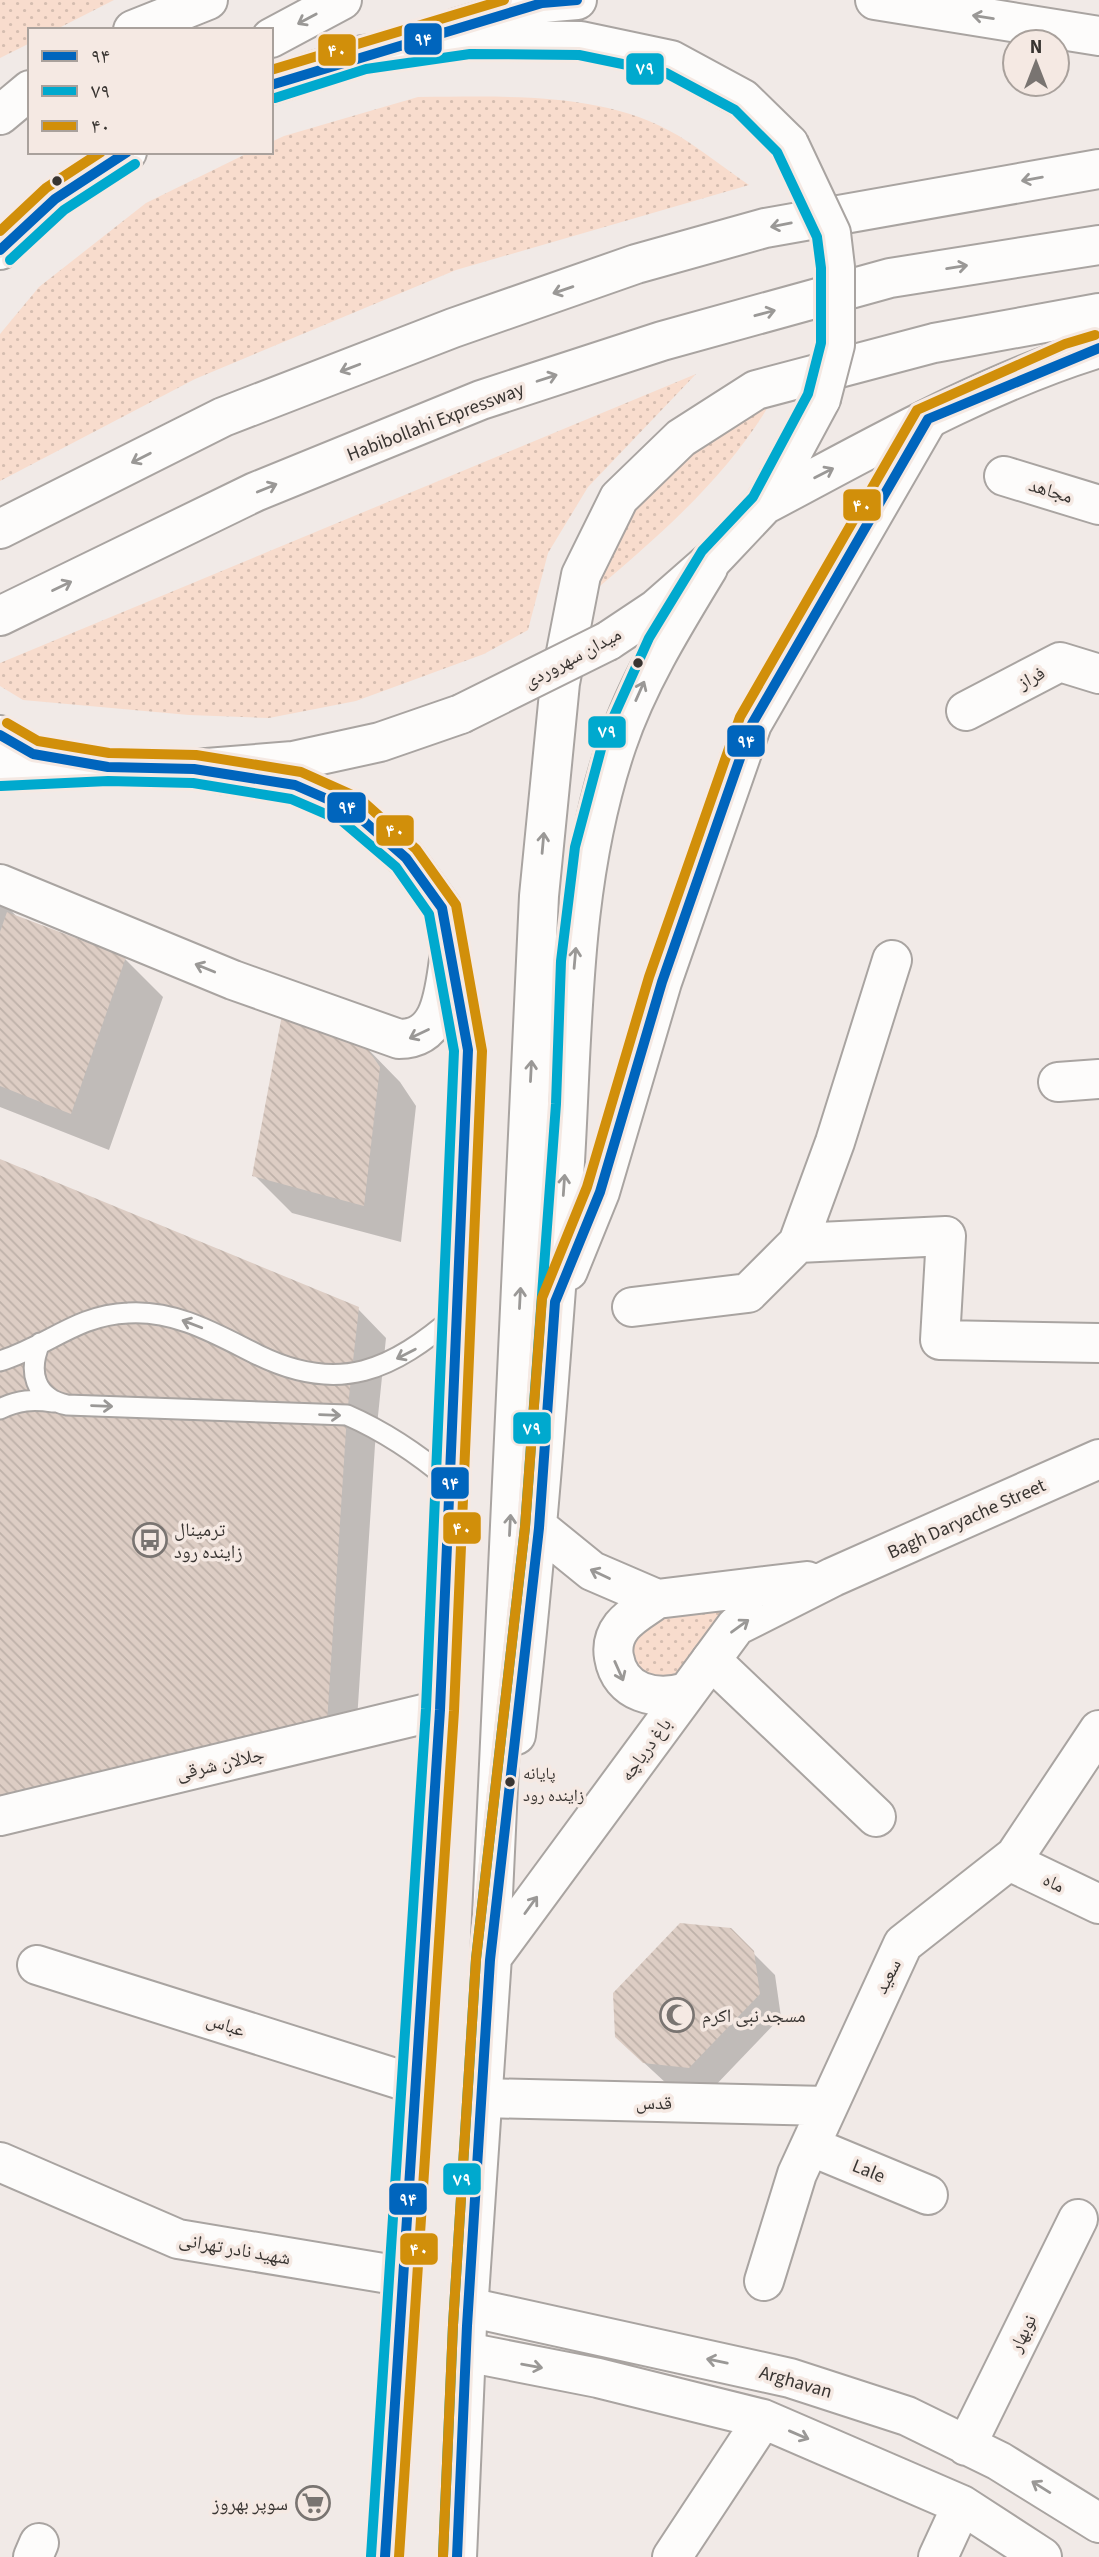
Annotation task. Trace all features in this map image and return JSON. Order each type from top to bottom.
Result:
[{"type":"main road","points":[[138,28],[208,0]]},
{"type":"main road","points":[[273,37],[342,0]]},
{"type":"main road","points":[[363,55],[542,3],[577,0]]},
{"type":"main road","points":[[876,0],[1099,36]]},
{"type":"main road","name":"میدان سهروردی","points":[[0,735],[33,754],[108,767],[194,769],[293,761],[380,742],[461,713],[608,641],[656,609],[713,559],[764,505],[821,399],[835,345],[831,233],[789,144],[743,99],[671,60],[581,41],[469,40],[363,55],[273,84]]},
{"type":"main road","points":[[0,115],[28,92]]},
{"type":"main road","points":[[0,250],[55,199],[124,154]]},
{"type":"main road","points":[[0,529],[223,417],[453,328],[636,264],[765,228],[1099,169]]},
{"type":"main road","name":"Habibollahi Expressway","points":[[0,616],[255,492],[481,400],[662,341],[890,278],[1099,244]]},
{"type":"main road","points":[[457,2557],[468,2306],[490,1960],[539,896],[560,683],[581,575],[619,498],[681,439],[756,390],[934,343],[1099,313]]},
{"type":"main road","points":[[764,505],[928,419],[1071,356],[1099,348]]},
{"type":"main road","points":[[555,1302],[600,1192],[662,982],[752,724],[928,419]]},
{"type":"main road","name":"مجاهد","points":[[1003,476],[1099,505]]},
{"type":"main road","points":[[490,1960],[539,1528],[570,1105],[575,961],[589,849],[617,743],[662,644],[713,559]]},
{"type":"main road","name":"فراز","points":[[966,711],[1060,662],[1099,674]]},
{"type":"main road","points":[[0,772],[108,767]]},
{"type":"main road","points":[[194,769],[295,785],[350,809],[406,858],[442,908],[468,1050],[452,1482],[440,1710],[401,2276],[385,2557]]},
{"type":"main road","points":[[0,884],[233,980],[399,1039],[423,1034],[433,1025],[441,1004],[450,952]]},
{"type":"main road","points":[[632,1307],[748,1293],[798,1243],[835,1142],[892,960]]},
{"type":"main road","points":[[1058,1082],[1099,1079]]},
{"type":"main road","points":[[798,1243],[946,1236],[940,1340],[1099,1343]]},
{"type":"main road","name":"Bagh Daryache Street","points":[[833,1577],[1099,1460]]},
{"type":"main road","points":[[539,1528],[592,1571],[657,1599],[833,1577]]},
{"type":"main road","name":"باغ دریاچه","points":[[490,1960],[736,1626],[833,1577]]},
{"type":"main road","points":[[657,1599],[622,1626],[615,1638],[615,1667],[621,1679],[643,1693],[674,1695],[688,1692]]},
{"type":"main road","points":[[711,1660],[876,1817]]},
{"type":"main road","name":"جلالان شرقی","points":[[0,1816],[440,1710]]},
{"type":"main road","name":"سعید","points":[[764,2281],[797,2174],[903,1944],[1015,1856],[1099,1730]]},
{"type":"main road","name":"ماه","points":[[1009,1861],[1099,1904]]},
{"type":"main road","name":"عباس","points":[[37,1965],[414,2084]]},
{"type":"main road","name":"قدس","points":[[482,2098],[827,2106]]},
{"type":"main road","name":"Lale","points":[[810,2146],[928,2195]]},
{"type":"main road","name":"شهید نادر تهرانی","points":[[0,2162],[178,2239],[401,2276]]},
{"type":"main road","name":"نوبهار","points":[[967,2446],[1078,2220]]},
{"type":"main road","name":"Arghavan","points":[[468,2306],[790,2378],[907,2416],[999,2461],[1099,2523]]},
{"type":"main road","points":[[466,2352],[598,2378],[763,2419],[962,2505],[1042,2557]]},
{"type":"main road","points":[[672,2557],[763,2419]]},
{"type":"main road","points":[[938,2557],[962,2505]]},
{"type":"lane","points":[[0,1361],[73,1325],[96,1317],[130,1312],[174,1317],[217,1333],[261,1356],[309,1371],[352,1375],[387,1364],[418,1348],[459,1312]]},
{"type":"lane","points":[[40,1343],[34,1358],[33,1372],[36,1384],[53,1402]]},
{"type":"lane","points":[[0,1409],[12,1403],[32,1399],[67,1405],[347,1415],[381,1430],[414,1451],[452,1482]]},
{"type":"shaded area","points":[[0,0],[114,0],[59,28],[28,28],[28,44],[0,58]]},
{"type":"shaded area","points":[[418,97],[552,99],[618,110],[649,121],[679,136],[749,185],[456,270],[195,379],[0,481],[0,334],[39,287],[146,203],[246,154],[273,154],[273,141]]},
{"type":"shaded area","points":[[696,374],[588,487],[548,553],[528,630],[484,654],[356,701],[269,718],[189,715],[23,700],[0,686],[0,663]]},
{"type":"shaded area","points":[[771,402],[734,456],[713,480],[667,527],[593,592],[627,520],[644,494],[696,449]]},
{"type":"shaded area","points":[[732,1605],[683,1672],[661,1676],[652,1675],[640,1668],[633,1650],[632,1637],[659,1618]]},
{"type":"building","points":[[7,912],[126,957],[71,1114],[0,1086],[0,932]]},
{"type":"building","points":[[282,1015],[363,1042],[380,1067],[364,1206],[252,1176]]},
{"type":"building","points":[[0,1159],[359,1307],[347,1415],[327,1723],[0,1795]]},
{"type":"building","name":"مسجد نبی اکرم","points":[[680,1923],[731,1928],[754,1951],[760,1994],[689,2068],[643,2063],[615,2037],[613,1993]]},
{"type":"transit line","name":"۴۰","points":[[273,69],[504,0]]},
{"type":"transit line","name":"۹۴","points":[[273,84],[542,3],[577,0]]},
{"type":"transit line","name":"۷۹","points":[[275,98],[366,69],[470,54],[579,55],[666,73],[735,110],[777,152],[817,237],[821,268],[821,343],[808,394],[753,497],[702,551],[649,638],[604,738],[575,847],[561,961],[556,1104],[525,1527],[476,1959],[453,2325],[443,2556]]},
{"type":"transit line","name":"۴۰","points":[[0,231],[46,188],[98,154]]},
{"type":"transit line","name":"۹۴","points":[[0,250],[55,199],[124,154]]},
{"type":"transit line","name":"۷۹","points":[[10,260],[64,210],[135,164]]},
{"type":"transit line","name":"۴۰","points":[[443,2556],[453,2325],[476,1959],[525,1527],[542,1298],[587,1187],[649,977],[740,717],[917,410],[1065,344],[1095,335]]},
{"type":"transit line","name":"۹۴","points":[[928,419],[1099,348]]},
{"type":"transit line","name":"۹۴","points":[[457,2557],[467,2326],[490,1960],[539,1528],[555,1302],[600,1192],[662,982],[752,724],[928,419]]},
{"type":"transit line","name":"۴۰","points":[[7,723],[38,741],[109,753],[196,755],[301,772],[359,798],[416,849],[456,905],[482,1051],[454,1711],[399,2557]]},
{"type":"transit line","name":"۹۴","points":[[0,735],[33,754],[108,767],[194,769],[295,785],[350,809],[406,858],[442,908],[468,1050],[440,1710],[385,2557]]},
{"type":"transit line","name":"۷۹","points":[[1,786],[108,781],[193,783],[291,799],[342,821],[396,867],[429,914],[454,1051],[426,1709],[371,2556]]},
{"type":"place","name":"ترمینال زاینده رود","points":[[150,1540]]},
{"type":"place","name":"پایانه زاینده رود","points":[[510,1782]]},
{"type":"place","name":"مسجد نبی اکرم","points":[[677,2015]]},
{"type":"place","name":"سوپر بهروز","points":[[313,2503]]}]
